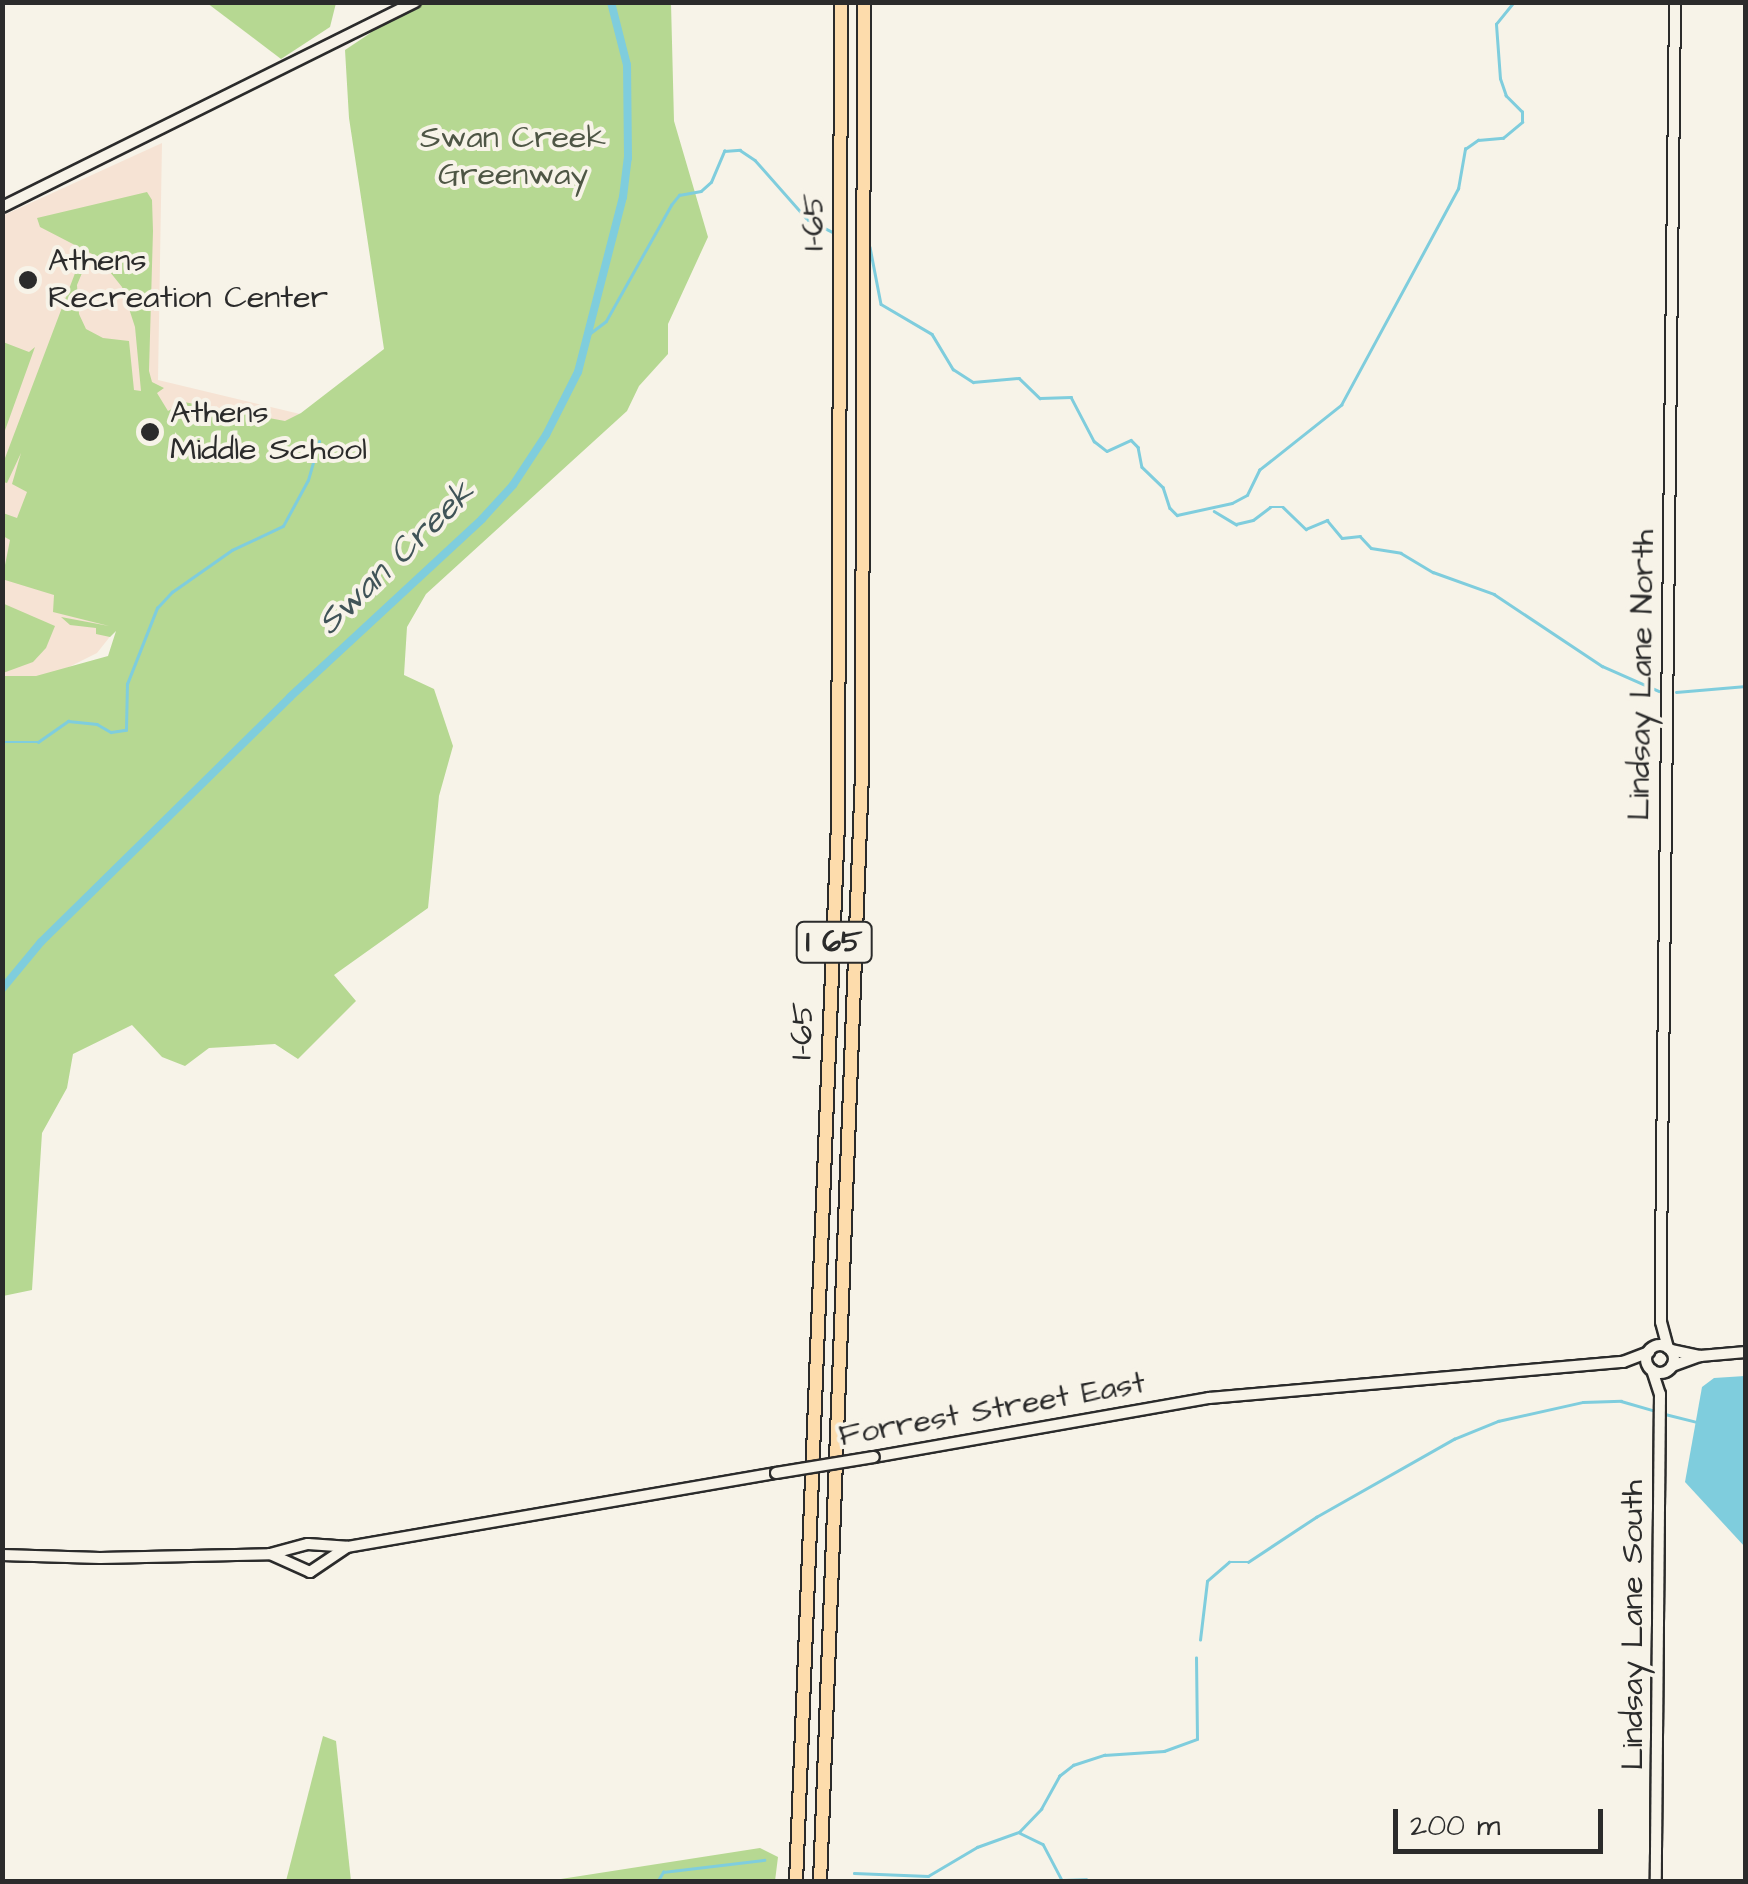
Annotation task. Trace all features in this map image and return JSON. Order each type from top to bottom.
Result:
[{"type":"highway","name":"I-65","points":[[796,1882],[838,824],[840,2]]},
{"type":"highway","name":"I 65","points":[[820,1882],[862,772],[864,2]]},
{"type":"street","points":[[2,208],[415,2]]},
{"type":"street","name":"Lindsay Lane North","points":[[1670,1368],[1661,1322],[1675,2]]},
{"type":"street","points":[[1661,1322],[1651,1350],[1669,1349],[1700,1356]]},
{"type":"street","name":"Forrest Street East","points":[[318,1547],[346,1547],[1209,1398],[1624,1362],[1651,1350]]},
{"type":"street","name":"Lindsay Lane South","points":[[1651,1350],[1651,1369],[1660,1394],[1656,1882]]},
{"type":"street","points":[[1624,1362],[1651,1369],[1670,1368],[1700,1356],[1746,1352]]},
{"type":"street","points":[[1660,1394],[1670,1368]]},
{"type":"street","points":[[2,1555],[100,1558],[270,1554],[308,1544],[318,1547],[322,1564],[310,1572],[270,1554]]},
{"type":"street","name":"Forrest Street East","points":[[322,1564],[346,1547]]},
{"type":"street","points":[[298,1566],[299,1548]]},
{"type":"shaded area","name":"Athens Middle School","points":[[162,143],[158,380],[300,414],[292,481],[188,538],[97,653],[33,685],[3,683],[2,216]]},
{"type":"green space","points":[[207,3],[336,3],[330,27],[281,59]]},
{"type":"green space","name":"Swan Creek Greenway","points":[[400,3],[671,3],[674,121],[708,237],[668,324],[668,354],[639,386],[627,411],[426,594],[407,627],[404,675],[434,689],[453,746],[439,796],[428,908],[334,975],[356,1001],[298,1059],[275,1044],[209,1048],[185,1066],[162,1057],[132,1025],[73,1054],[67,1088],[42,1133],[32,1290],[3,1296],[3,676],[36,676],[108,656],[116,631],[110,637],[96,634],[96,628],[70,625],[61,617],[109,626],[53,612],[54,595],[5,580],[3,575],[10,540],[3,536],[3,513],[17,518],[27,492],[12,484],[21,453],[7,483],[3,482],[2,466],[80,260],[87,261],[77,285],[79,314],[86,329],[103,338],[129,341],[134,390],[141,391],[135,327],[122,287],[98,257],[40,227],[37,218],[147,192],[152,200],[153,231],[149,371],[152,382],[164,388],[157,393],[168,411],[184,402],[285,421],[301,413],[384,349],[349,118],[345,50],[369,34]]},
{"type":"green space","points":[[3,342],[29,352],[35,347],[3,436]]},
{"type":"green space","points":[[2,603],[55,626],[46,648],[33,662],[3,673]]},
{"type":"green space","points":[[323,1736],[336,1741],[351,1881],[286,1881]]},
{"type":"green space","points":[[760,1848],[778,1857],[775,1881],[548,1881]]},
{"type":"water","points":[[1746,1376],[1745,1547],[1685,1482],[1702,1387],[1714,1378]]},
{"type":"waterway","name":"Swan Creek","points":[[2,989],[41,942],[290,697],[482,519],[513,485],[546,435],[578,372],[623,197],[628,158],[627,65],[611,2]]},
{"type":"waterway","points":[[870,247],[881,304],[932,334],[953,369],[973,382],[1019,378],[1040,398],[1071,397],[1094,441],[1107,451],[1131,440],[1138,447],[1142,467],[1163,487],[1170,508],[1177,515],[1232,503],[1247,495],[1259,470],[1341,405],[1458,189],[1465,149],[1478,140],[1503,138],[1522,122],[1522,112],[1506,96],[1500,79],[1496,24],[1514,2]]},
{"type":"waterway","points":[[589,334],[606,321],[671,205],[679,195],[701,191],[711,182],[724,151],[740,150],[755,160],[807,219],[833,232]]},
{"type":"waterway","points":[[2,742],[38,742],[68,721],[97,724],[111,732],[126,730],[127,684],[157,608],[172,592],[232,550],[283,526],[308,480],[319,442]]},
{"type":"waterway","points":[[1214,511],[1236,524],[1253,520],[1270,507],[1283,507],[1306,529],[1327,520],[1342,538],[1360,536],[1371,548],[1401,553],[1433,572],[1494,594],[1602,666],[1659,691]]},
{"type":"waterway","points":[[1676,692],[1746,686]]},
{"type":"waterway","points":[[1200,1640],[1207,1581],[1229,1562],[1248,1562],[1316,1517],[1454,1439],[1498,1421],[1583,1402],[1621,1401],[1657,1411]]},
{"type":"waterway","points":[[1665,1414],[1696,1422]]},
{"type":"waterway","points":[[854,1873],[928,1876],[977,1847],[1019,1832],[1041,1809],[1059,1776],[1073,1765],[1104,1755],[1164,1751],[1197,1739],[1196,1658]]},
{"type":"waterway","points":[[1020,1833],[1043,1844],[1062,1880],[1086,1879]]},
{"type":"waterway","points":[[657,1882],[663,1872],[764,1860]]},
{"type":"place","name":"Athens Recreation Center","points":[[28,280]]},
{"type":"place","name":"Athens Middle School","points":[[150,432]]}]
